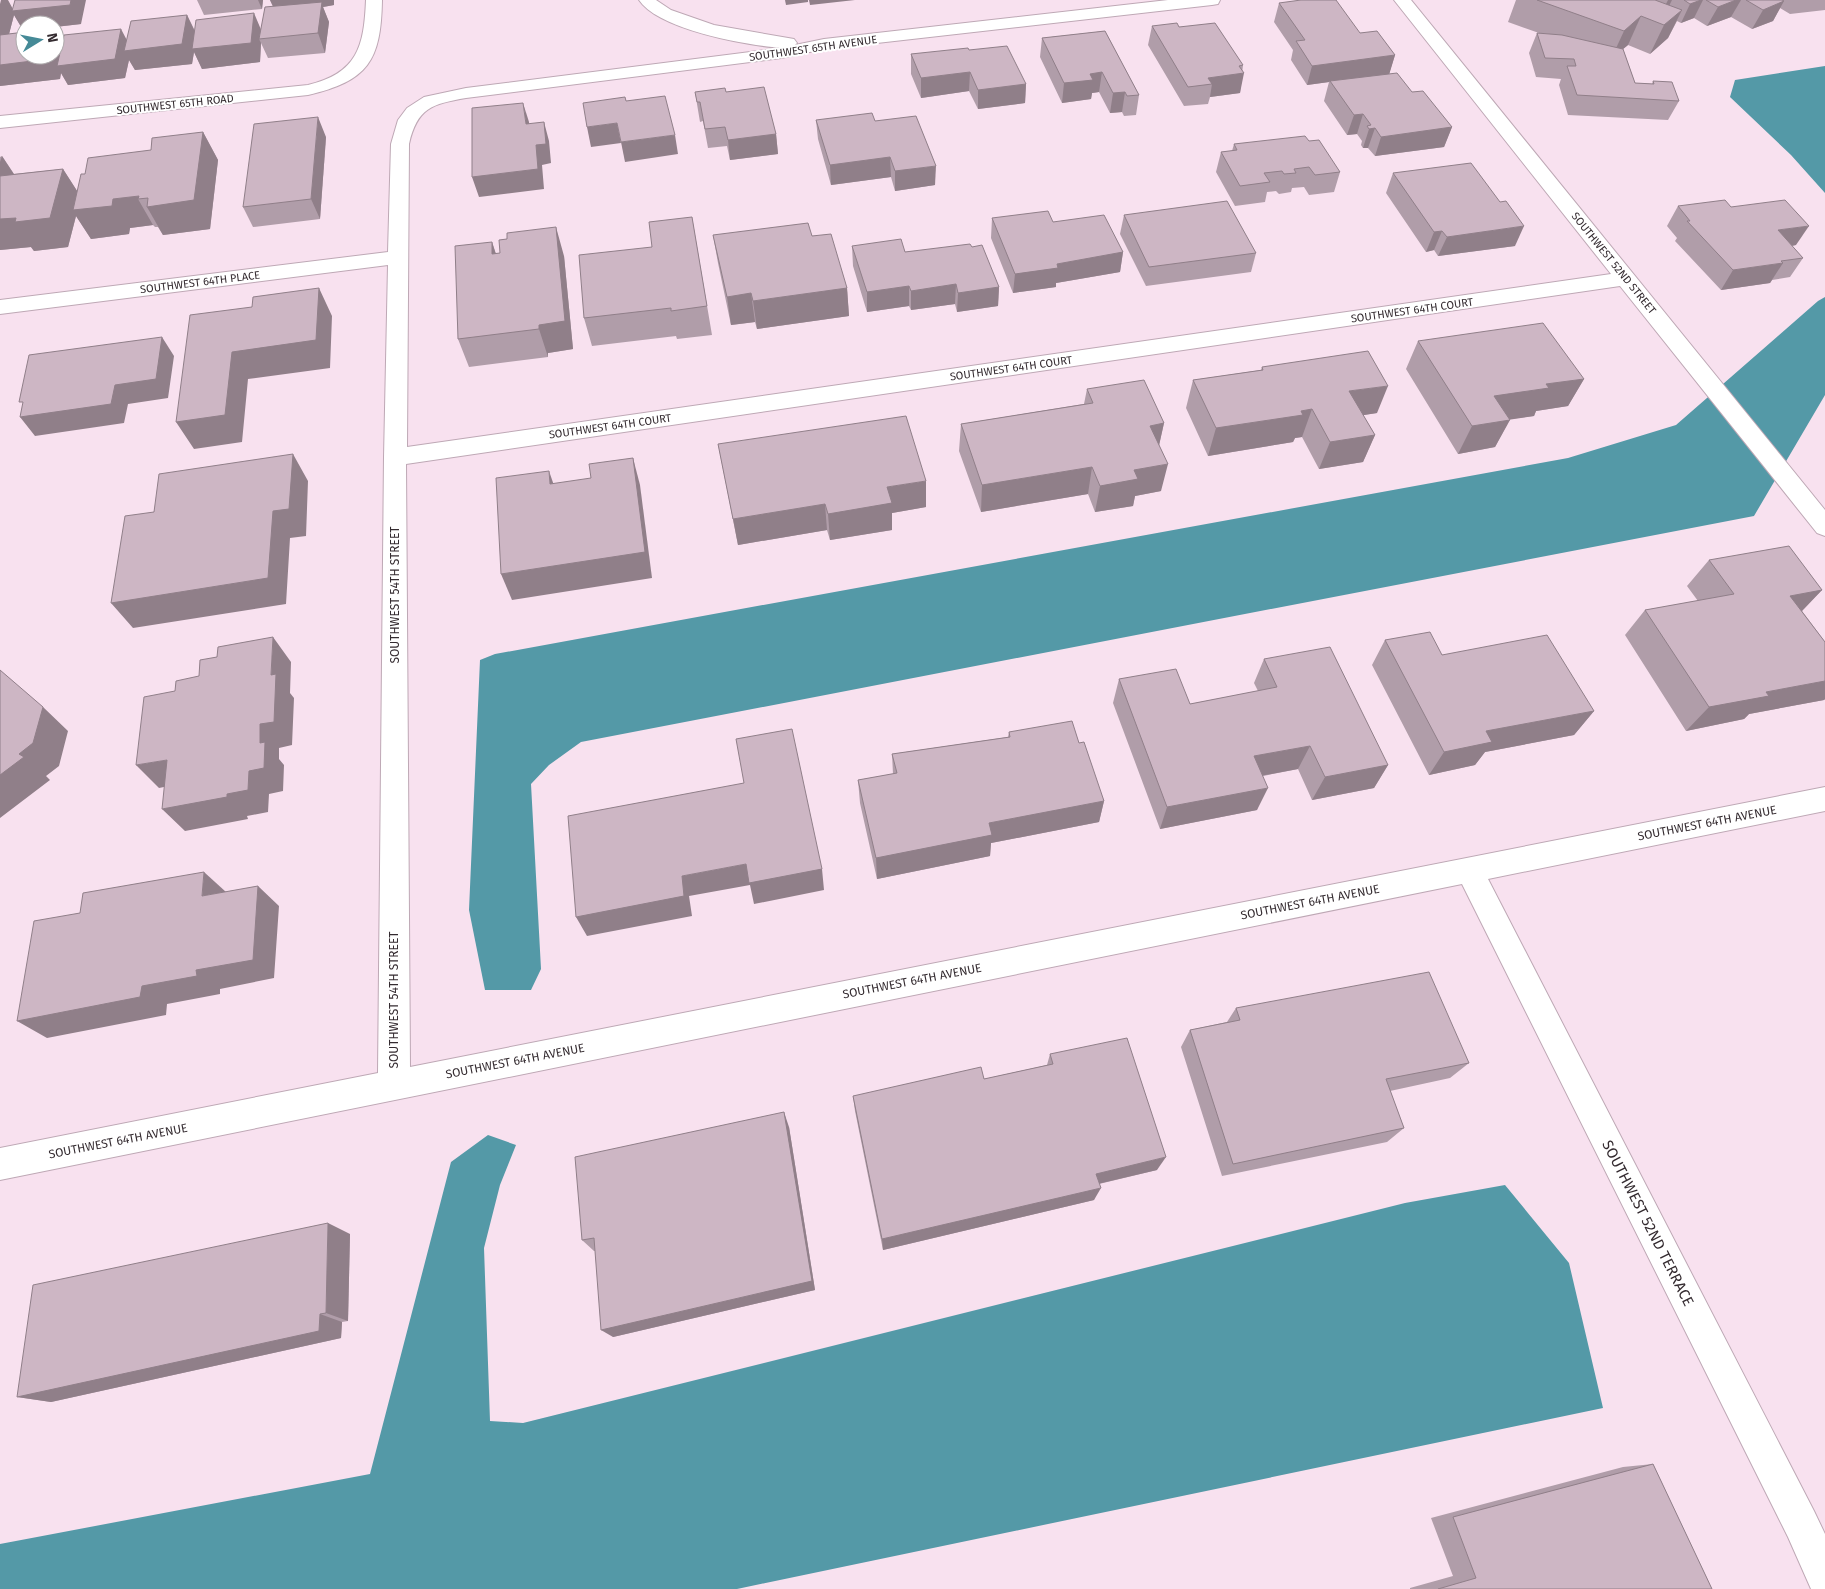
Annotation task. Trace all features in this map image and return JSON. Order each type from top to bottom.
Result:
[{"type":"street","name":"SOUTHWEST 65TH ROAD","points":[[0,122],[308,90],[330,86],[348,76],[364,61],[370,48],[374,20],[374,0]]},
{"type":"street","points":[[647,0],[664,14],[705,27],[769,41],[824,44]]},
{"type":"street","name":"SOUTHWEST 65TH AVENUE","points":[[416,108],[433,99],[466,93],[781,53],[824,44],[1147,4],[1212,0]]},
{"type":"street","name":"SOUTHWEST 52ND STREET","points":[[1402,0],[1825,527]]},
{"type":"street","name":"SOUTHWEST 54TH STREET","points":[[394,1085],[395,457],[400,144],[407,120],[416,108]]},
{"type":"street","name":"SOUTHWEST 64TH PLACE","points":[[0,307],[399,257]]},
{"type":"street","name":"SOUTHWEST 64TH COURT","points":[[395,457],[1627,278]]},
{"type":"street","name":"SOUTHWEST 64TH AVENUE","points":[[0,1164],[1825,800]]},
{"type":"street","name":"SOUTHWEST 52ND TERRACE","points":[[1468,870],[1802,1524],[1825,1576]]},
{"type":"water","points":[[1825,66],[1825,193],[1791,155],[1730,97],[1735,80]]},
{"type":"water","points":[[1825,297],[1825,395],[1754,516],[581,742],[549,765],[531,784],[541,969],[531,990],[485,990],[469,910],[480,660],[495,654],[1568,458],[1676,425],[1818,301]]},
{"type":"water","points":[[488,1135],[516,1145],[500,1185],[484,1248],[490,1421],[523,1423],[1405,1203],[1505,1185],[1569,1263],[1603,1408],[737,1589],[0,1589],[0,1544],[370,1474],[451,1162]]},
{"type":"building","points":[[15,0],[71,0],[70,5],[12,11]]},
{"type":"building","points":[[1301,0],[1336,0],[1360,33],[1377,31],[1395,55],[1312,66],[1296,41],[1305,40],[1279,3]]},
{"type":"building","points":[[1537,0],[1655,0],[1682,10],[1664,25],[1641,16],[1624,31]]},
{"type":"building","points":[[1684,0],[1701,0],[1690,4]]},
{"type":"building","points":[[1706,0],[1736,0],[1718,7]]},
{"type":"building","points":[[1746,0],[1782,0],[1784,1],[1763,10]]},
{"type":"building","points":[[322,2],[318,33],[259,39],[265,7]]},
{"type":"building","points":[[254,13],[251,43],[192,49],[196,20]]},
{"type":"building","points":[[187,15],[182,44],[124,51],[131,21]]},
{"type":"building","points":[[1177,23],[1179,27],[1215,23],[1243,65],[1239,66],[1244,73],[1208,78],[1212,84],[1188,87],[1152,26]]},
{"type":"building","points":[[121,29],[115,59],[57,66],[65,65],[65,35]]},
{"type":"building","points":[[1105,31],[1139,95],[1127,96],[1125,92],[1113,93],[1102,72],[1090,74],[1093,80],[1064,83],[1042,38]]},
{"type":"building","points":[[15,33],[15,63],[0,65],[0,35]]},
{"type":"building","points":[[1537,33],[1562,35],[1623,49],[1635,83],[1654,84],[1653,81],[1672,82],[1679,101],[1577,95],[1567,66],[1576,66],[1574,59],[1545,58]]},
{"type":"building","points":[[1007,46],[1026,84],[978,90],[970,72],[921,78],[911,54],[968,48],[969,50]]},
{"type":"building","points":[[1397,73],[1412,92],[1423,91],[1452,127],[1381,137],[1375,128],[1369,129],[1367,126],[1371,125],[1363,114],[1354,115],[1330,81]]},
{"type":"building","points":[[764,87],[776,134],[728,140],[725,127],[705,129],[700,102],[697,102],[695,92],[725,88],[726,92]]},
{"type":"building","points":[[665,96],[675,135],[621,142],[617,123],[587,127],[583,103],[625,97],[626,101]]},
{"type":"building","points":[[523,103],[526,124],[544,122],[546,144],[536,145],[538,169],[472,177],[472,108]]},
{"type":"building","points":[[872,113],[875,121],[916,116],[936,166],[895,171],[890,157],[830,165],[816,120]]},
{"type":"building","points":[[318,117],[311,199],[243,207],[254,124]]},
{"type":"building","points":[[203,132],[194,200],[147,207],[148,198],[138,199],[139,196],[113,199],[112,206],[73,210],[81,174],[85,174],[88,158],[151,150],[152,138]]},
{"type":"building","points":[[1305,136],[1309,141],[1319,140],[1340,172],[1315,175],[1309,167],[1294,169],[1296,173],[1284,174],[1282,171],[1264,173],[1270,182],[1240,186],[1221,152],[1237,150],[1234,144]]},
{"type":"building","points":[[1471,163],[1500,202],[1506,201],[1524,226],[1447,237],[1442,231],[1434,232],[1393,173]]},
{"type":"building","points":[[63,169],[50,218],[15,222],[16,218],[0,219],[0,176]]},
{"type":"building","points":[[1725,200],[1731,207],[1785,200],[1809,226],[1778,230],[1803,258],[1781,261],[1783,263],[1733,270],[1687,221],[1690,221],[1678,206]]},
{"type":"building","points":[[1227,201],[1256,253],[1149,267],[1124,215]]},
{"type":"building","points":[[1048,211],[1053,222],[1104,215],[1123,252],[1057,264],[1058,268],[1015,274],[992,218]]},
{"type":"building","points":[[692,217],[707,306],[671,311],[671,308],[584,318],[579,255],[652,247],[649,222]]},
{"type":"building","points":[[808,223],[812,236],[831,234],[847,288],[753,301],[751,293],[727,297],[713,235]]},
{"type":"building","points":[[556,227],[565,321],[539,325],[539,329],[458,339],[455,246],[492,242],[492,254],[500,253],[499,240],[507,239],[507,233]]},
{"type":"building","points":[[901,239],[905,252],[970,244],[972,247],[982,245],[999,287],[958,293],[956,284],[911,291],[909,286],[867,292],[852,246]]},
{"type":"building","points":[[319,288],[316,340],[232,352],[225,415],[176,422],[190,315],[252,307],[253,297]]},
{"type":"building","points":[[1543,323],[1584,379],[1546,384],[1549,388],[1494,396],[1510,420],[1472,426],[1418,341]]},
{"type":"building","points":[[162,337],[156,379],[115,385],[111,404],[20,417],[23,402],[19,402],[29,355]]},
{"type":"building","points":[[1368,351],[1388,386],[1349,391],[1375,435],[1330,442],[1312,409],[1301,411],[1303,415],[1216,428],[1193,380],[1263,370],[1262,367]]},
{"type":"building","points":[[1144,380],[1164,423],[1150,426],[1168,464],[1134,470],[1138,479],[1100,486],[1092,467],[982,485],[961,424],[1093,403],[1087,389]]},
{"type":"building","points":[[906,416],[926,481],[887,487],[892,503],[828,514],[825,504],[733,519],[718,444]]},
{"type":"building","points":[[293,454],[289,509],[273,511],[268,578],[111,603],[125,516],[154,512],[159,474]]},
{"type":"building","points":[[633,458],[645,552],[501,574],[496,478],[549,471],[550,484],[591,478],[589,464]]},
{"type":"building","points":[[1789,546],[1822,590],[1790,596],[1825,642],[1825,681],[1766,692],[1769,696],[1709,707],[1645,610],[1734,594],[1709,560]]},
{"type":"building","points":[[1430,632],[1442,655],[1547,635],[1594,711],[1486,731],[1492,742],[1444,752],[1385,640]]},
{"type":"building","points":[[273,637],[271,675],[276,674],[274,722],[260,724],[260,743],[265,742],[264,768],[249,771],[248,790],[227,794],[227,797],[162,809],[167,760],[136,765],[144,697],[175,691],[176,681],[199,676],[200,660],[217,657],[218,647]]},
{"type":"building","points":[[1330,647],[1388,765],[1325,777],[1310,746],[1254,756],[1268,788],[1167,807],[1119,679],[1176,669],[1190,704],[1277,687],[1264,659]]},
{"type":"building","points":[[0,670],[43,707],[33,743],[19,754],[24,757],[0,775]]},
{"type":"building","points":[[1072,721],[1079,743],[1084,742],[1104,801],[989,823],[992,835],[876,858],[858,780],[897,773],[892,754],[1010,737],[1009,732]]},
{"type":"building","points":[[792,729],[822,869],[749,883],[746,864],[682,876],[684,896],[576,917],[568,816],[744,783],[736,739]]},
{"type":"building","points":[[204,872],[202,896],[258,886],[253,960],[196,970],[197,976],[142,986],[140,997],[17,1021],[34,921],[80,913],[83,893]]},
{"type":"building","points":[[1429,972],[1469,1063],[1386,1079],[1404,1128],[1233,1164],[1190,1030],[1240,1020],[1236,1008]]},
{"type":"building","points":[[1127,1038],[1166,1157],[1096,1174],[1101,1188],[882,1239],[853,1096],[981,1067],[984,1079],[1053,1064],[1050,1054]]},
{"type":"building","points":[[784,1112],[812,1281],[601,1330],[594,1238],[582,1240],[575,1157]]},
{"type":"building","points":[[328,1223],[326,1313],[320,1314],[319,1331],[17,1397],[33,1285]]},
{"type":"building","points":[[1653,1464],[1712,1589],[1438,1589],[1476,1578],[1453,1517]]}]
